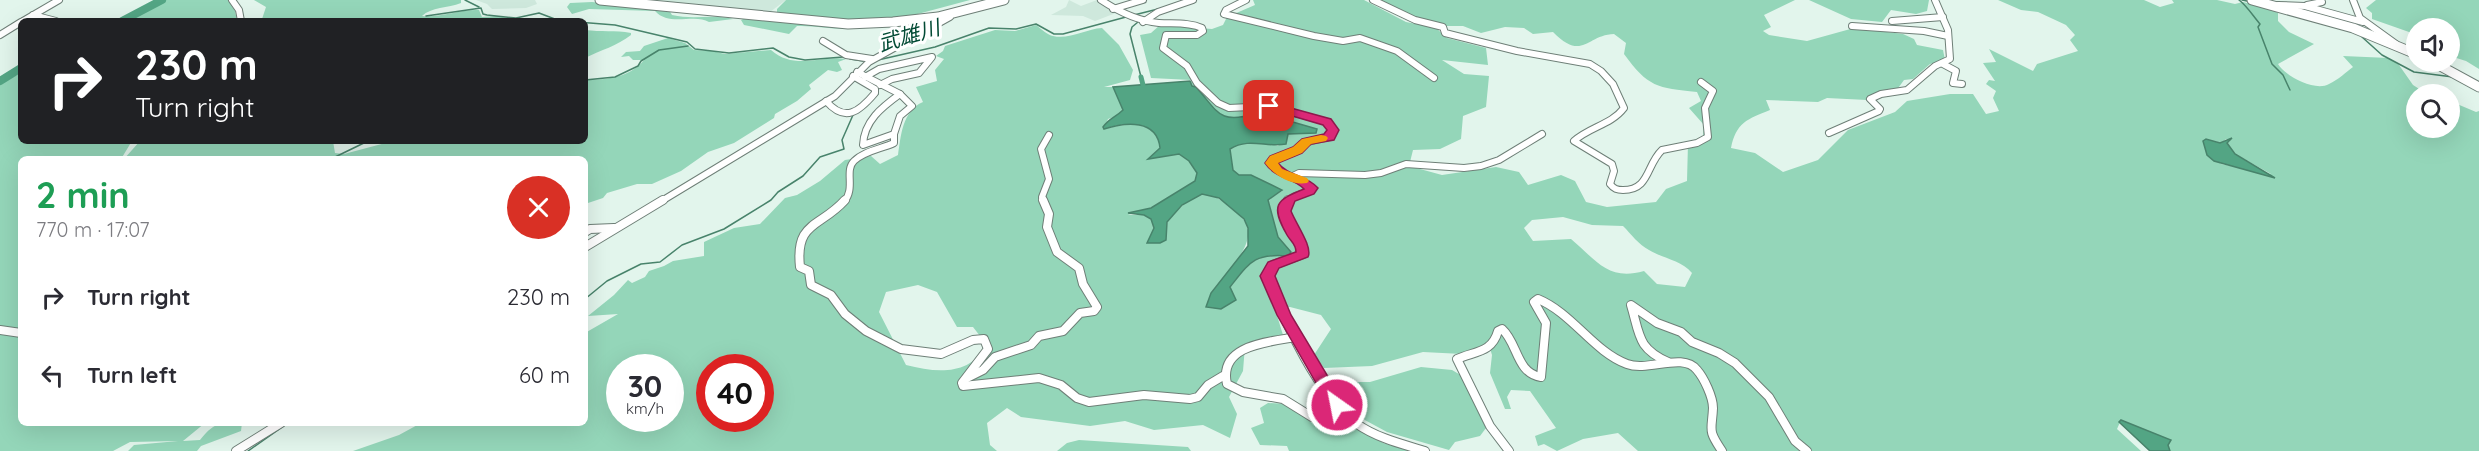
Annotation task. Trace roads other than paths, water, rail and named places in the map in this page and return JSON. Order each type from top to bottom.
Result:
[{"type":"highway","points":[[600,0],[840,24],[895,22],[954,13],[1004,0]]},
{"type":"highway","points":[[2252,0],[2333,22],[2406,49]]},
{"type":"highway","points":[[2451,72],[2479,87]]},
{"type":"street","points":[[28,18],[59,0]]},
{"type":"street","points":[[232,0],[239,10],[240,18]]},
{"type":"street","points":[[1101,0],[1113,9],[1138,21],[1195,25],[1202,28],[1203,31],[1197,35],[1166,35],[1163,48],[1187,66],[1197,83],[1218,103],[1229,108],[1269,106],[1327,122],[1332,126],[1333,130],[1329,137],[1307,142],[1292,153],[1275,159],[1272,163],[1273,168],[1304,182],[1311,188],[1310,191],[1290,198],[1284,211],[1294,235],[1305,250],[1299,258],[1273,265],[1267,276],[1296,338],[1328,392],[1351,419],[1386,439],[1425,451]]},
{"type":"street","points":[[1113,9],[1143,0]]},
{"type":"street","points":[[1138,21],[1193,0]]},
{"type":"street","points":[[1244,0],[1226,10],[1224,14],[1326,38],[1343,41],[1360,39],[1370,42],[1397,51],[1434,78]]},
{"type":"street","points":[[1373,0],[1415,20],[1443,27],[1445,33],[1517,51],[1581,61],[1601,71],[1619,92],[1624,108],[1616,117],[1574,141],[1612,164],[1614,171],[1610,184],[1618,190],[1634,189],[1644,182],[1657,155],[1664,149],[1693,145],[1708,137],[1709,130],[1704,108],[1713,91],[1701,82]]},
{"type":"street","points":[[1829,133],[1879,111],[1880,109],[1870,99],[1881,94],[1907,90],[1935,66],[1950,59],[1948,36],[1935,0]]},
{"type":"street","points":[[2305,6],[2322,2],[2321,0]]},
{"type":"street","points":[[2353,0],[2355,13],[2362,22]]},
{"type":"street","points":[[2265,3],[2305,6],[2362,22],[2396,44]]},
{"type":"street","points":[[588,245],[826,101],[859,75],[872,60],[954,13]]},
{"type":"street","points":[[33,15],[44,18]]},
{"type":"street","points":[[1892,21],[1942,17]]},
{"type":"street","points":[[0,35],[18,24]]},
{"type":"street","points":[[1852,26],[1878,31],[1917,30],[1948,36]]},
{"type":"street","points":[[823,41],[844,55],[872,60]]},
{"type":"street","points":[[859,75],[932,57],[919,73],[892,79],[880,85]]},
{"type":"street","points":[[1943,64],[1956,71],[1953,83],[1962,84]]},
{"type":"street","points":[[859,75],[900,94],[912,106],[900,116],[894,134],[894,143],[858,158],[851,164],[849,168],[853,183],[849,196],[831,214],[802,232],[799,241],[800,267],[809,272],[811,285],[831,295],[843,312],[881,341],[898,350],[948,353],[972,340],[984,339],[988,348],[964,378],[963,386],[1039,378],[1061,385],[1077,398],[1089,402],[1144,395],[1190,399],[1198,397],[1208,385],[1223,376],[1227,365],[1242,350],[1254,345],[1296,338]]},
{"type":"street","points":[[826,101],[836,112],[847,114],[870,99],[875,89],[859,75]]},
{"type":"street","points":[[894,134],[867,144],[862,143],[875,112],[900,94]]},
{"type":"street","points":[[1292,177],[1299,172],[1353,175],[1381,173],[1406,164],[1464,168],[1481,166],[1499,160],[1542,134]]},
{"type":"street","points":[[964,378],[983,370],[995,357],[1031,345],[1039,336],[1063,331],[1080,313],[1094,311],[1097,307],[1083,284],[1079,268],[1057,252],[1047,226],[1051,220],[1048,207],[1041,197],[1049,178],[1048,169],[1039,154],[1041,146],[1049,135]]},
{"type":"street","points":[[588,230],[614,228]]},
{"type":"street","points":[[1509,451],[1490,426],[1457,359],[1490,348],[1497,338],[1498,330],[1502,329],[1510,339],[1522,365],[1534,376],[1541,377],[1544,368],[1544,339],[1548,333],[1546,318],[1534,300],[1542,299],[1553,306],[1611,356],[1624,364],[1639,369],[1653,368],[1668,362]]},
{"type":"street","points":[[1722,451],[1709,427],[1708,418],[1713,407],[1702,375],[1689,363],[1668,362],[1653,355],[1643,346],[1631,305],[1657,323],[1681,332],[1692,342],[1719,352],[1736,363],[1769,397],[1795,441],[1807,451]]},
{"type":"street","points":[[0,330],[7,333],[18,333]]},
{"type":"street","points":[[1223,376],[1231,388],[1283,399],[1312,417],[1335,421],[1351,419]]},
{"type":"street","points":[[236,451],[276,426]]},
{"type":"waterway","points":[[128,18],[162,0]]},
{"type":"waterway","points":[[465,0],[479,7]]},
{"type":"waterway","points":[[2239,0],[2260,24],[2258,27],[2272,64],[2283,75],[2290,90]]},
{"type":"waterway","points":[[2242,0],[2247,1]]},
{"type":"waterway","points":[[426,16],[481,8],[483,14],[516,18]]},
{"type":"waterway","name":"武雄川","points":[[1134,15],[1158,9]]},
{"type":"waterway","points":[[516,18],[539,13],[552,18]]},
{"type":"waterway","name":"武雄川","points":[[878,60],[935,47],[989,28],[1016,29],[1036,24],[1054,34],[1063,34],[1126,17]]},
{"type":"waterway","points":[[1138,22],[1132,27],[1130,34],[1141,77]]},
{"type":"waterway","points":[[588,23],[615,25],[687,42],[695,49],[729,53],[773,48],[789,57],[805,60],[843,57]]},
{"type":"waterway","points":[[2362,37],[2382,55],[2414,72],[2453,77]]},
{"type":"waterway","points":[[588,80],[615,77],[638,66],[641,61],[659,50],[688,46]]},
{"type":"waterway","points":[[850,59],[863,61]]},
{"type":"waterway","points":[[0,81],[18,70]]},
{"type":"waterway","points":[[1141,77],[1143,85]]},
{"type":"waterway","name":"武雄川","points":[[871,101],[878,94]]},
{"type":"waterway","name":"武雄川","points":[[588,297],[607,281],[641,264],[660,262],[682,245],[724,229],[771,200],[778,192],[803,176],[820,157],[844,149],[842,140],[853,115]]},
{"type":"waterway","points":[[337,156],[362,144]]},
{"type":"waterway","name":"武雄川","points":[[248,451],[284,426]]}]
